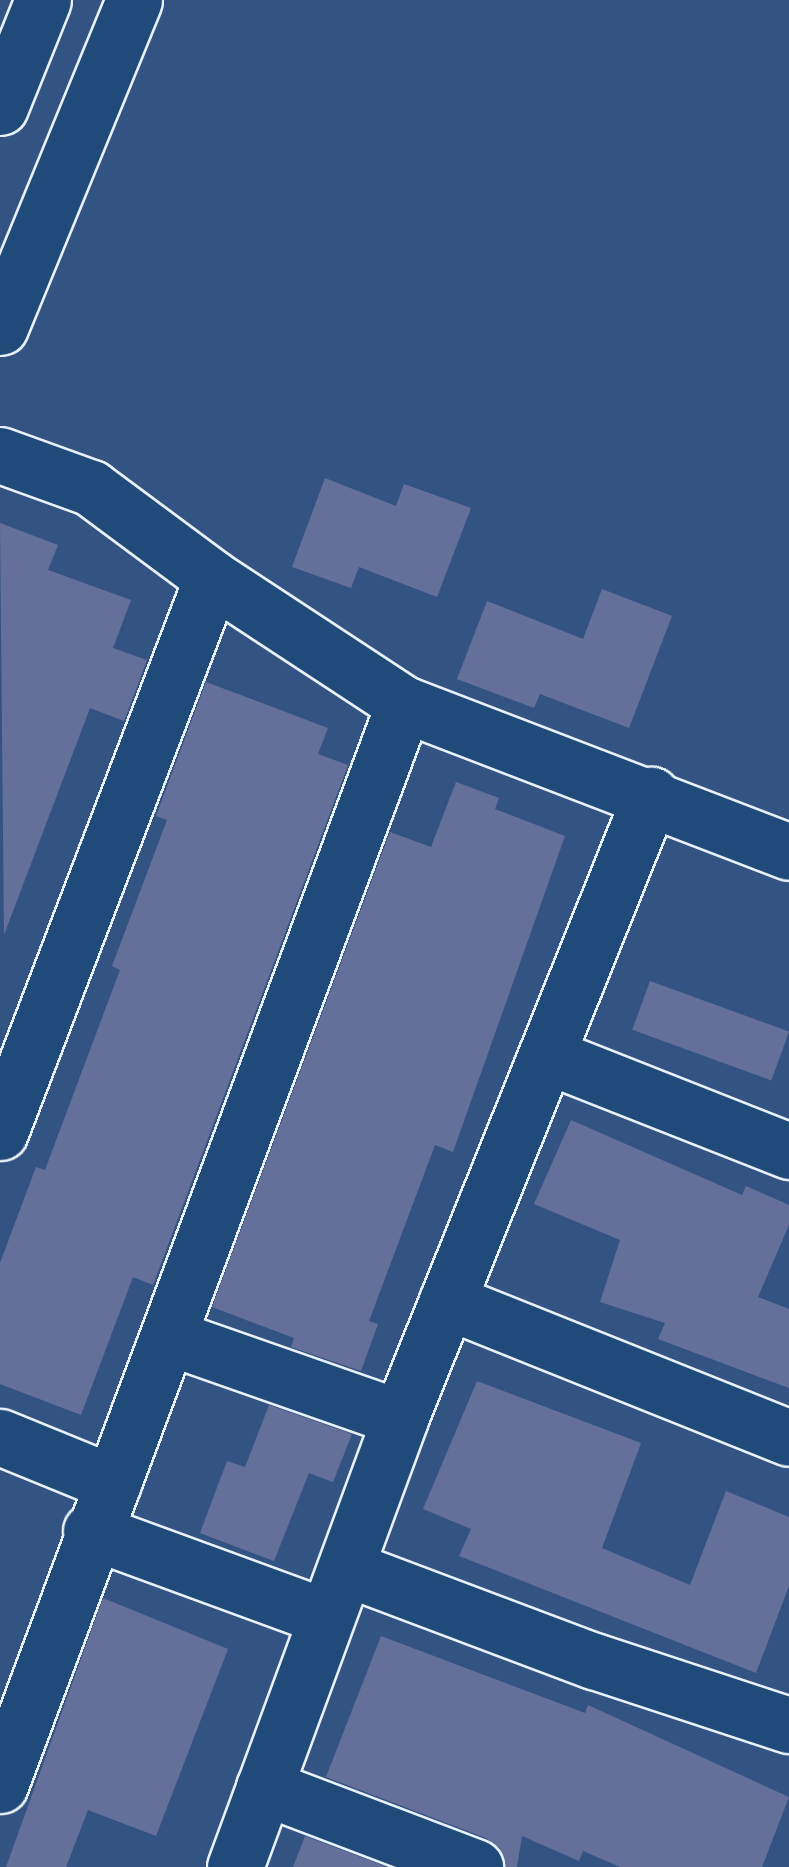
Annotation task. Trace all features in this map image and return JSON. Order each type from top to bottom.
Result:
[{"type":"street","points":[[0,107],[43,0]]},
{"type":"street","points":[[0,328],[134,0]]},
{"type":"street","points":[[0,455],[91,488],[212,578],[404,704],[650,795],[789,852]]},
{"type":"street","points":[[0,1132],[212,578]]},
{"type":"street","points":[[0,1785],[404,704]]},
{"type":"street","points":[[234,1867],[400,1418],[650,795]]},
{"type":"street","points":[[548,1056],[789,1152]]},
{"type":"street","points":[[447,1301],[789,1438]]},
{"type":"street","points":[[169,1337],[400,1418]]},
{"type":"street","points":[[0,1437],[102,1507],[336,1592],[594,1662],[789,1725]]},
{"type":"street","points":[[264,1787],[475,1867]]},
{"type":"building","points":[[325,478],[396,506],[404,484],[471,508],[437,597],[359,567],[351,588],[292,567]]},
{"type":"building","points":[[0,523],[58,545],[48,570],[131,600],[113,648],[147,660],[124,721],[90,708],[4,935]]},
{"type":"building","points":[[602,589],[672,616],[629,728],[540,694],[534,708],[457,679],[487,601],[583,639]]},
{"type":"building","points":[[206,682],[328,728],[318,754],[348,765],[153,1285],[133,1277],[81,1415],[0,1384],[0,1263],[36,1167],[45,1170],[120,970],[112,966],[167,820],[156,816]]},
{"type":"building","points":[[456,782],[499,798],[495,809],[565,836],[453,1152],[435,1145],[369,1321],[378,1324],[361,1371],[291,1347],[294,1338],[212,1307],[390,832],[431,847]]},
{"type":"building","points":[[650,981],[789,1032],[771,1080],[632,1030]]},
{"type":"building","points":[[571,1120],[742,1195],[746,1186],[789,1205],[789,1225],[758,1297],[789,1309],[789,1388],[658,1339],[665,1323],[600,1302],[620,1240],[534,1204]]},
{"type":"building","points":[[477,1381],[641,1443],[602,1548],[690,1585],[726,1491],[789,1517],[789,1586],[756,1673],[459,1556],[471,1529],[423,1509]]},
{"type":"building","points":[[269,1405],[352,1434],[333,1482],[309,1473],[274,1561],[200,1533],[227,1461],[245,1467]]},
{"type":"building","points":[[103,1598],[228,1649],[156,1836],[88,1810],[66,1867],[6,1867]]},
{"type":"building","points":[[381,1636],[585,1713],[588,1705],[789,1797],[762,1867],[620,1867],[583,1851],[579,1861],[522,1836],[517,1867],[505,1867],[500,1848],[486,1838],[326,1777]]},
{"type":"building","points":[[305,1836],[387,1867],[293,1867]]}]
